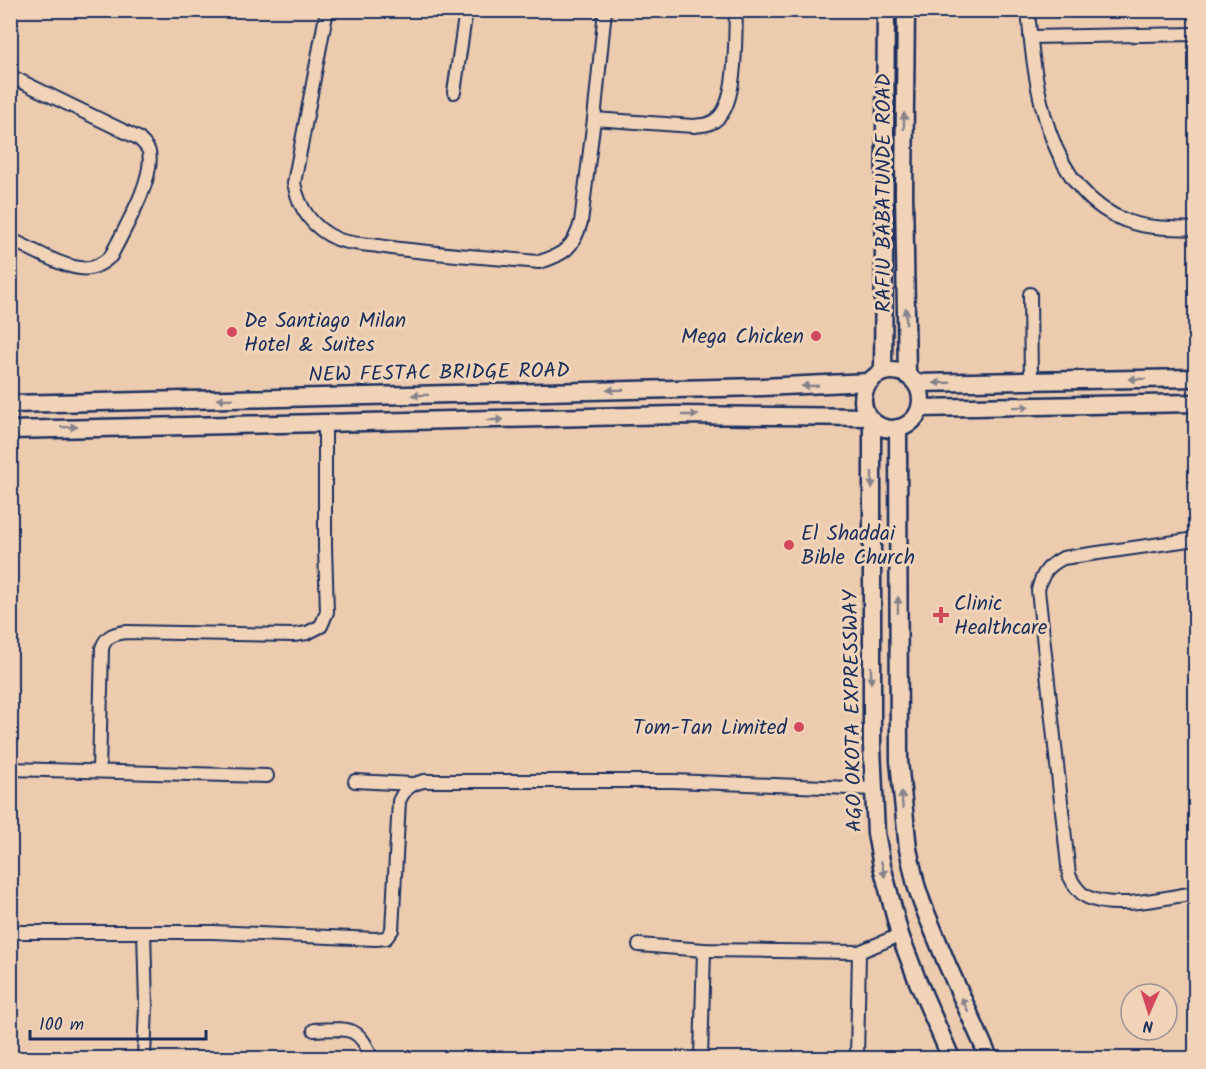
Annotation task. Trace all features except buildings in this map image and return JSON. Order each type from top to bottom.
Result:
[{"type":"main road","name":"RAFIU BABATUNDE ROAD","points":[[883,372],[886,10]]},
{"type":"main road","name":"RAFIU BABATUNDE ROAD","points":[[906,10],[904,190],[911,379]]},
{"type":"main road","points":[[870,419],[863,406],[863,393],[869,382],[883,372],[891,371],[911,379],[1031,381],[1196,378]]},
{"type":"main road","points":[[10,429],[676,415],[870,419],[888,429],[898,429],[915,418],[920,408],[921,395],[911,379]]},
{"type":"main road","name":"NEW FESTAC BRIDGE ROAD","points":[[10,404],[869,382]]},
{"type":"main road","points":[[258,424],[259,399]]},
{"type":"main road","points":[[920,408],[1196,403]]},
{"type":"main road","name":"AGO OKOTA EXPRESSWAY","points":[[870,419],[872,747],[876,833],[900,935],[951,1059]]},
{"type":"main road","points":[[898,429],[899,750],[902,806],[908,849],[922,903],[989,1059]]},
{"type":"street","points":[[327,10],[294,183],[305,216],[321,230],[338,240],[404,250],[539,262],[554,258],[568,249],[577,238],[594,119],[605,10]]},
{"type":"street","points":[[454,92],[466,10]]},
{"type":"street","points":[[594,119],[693,126],[709,124],[720,116],[731,92],[736,10]]},
{"type":"street","points":[[1028,10],[1036,85],[1044,116],[1055,146],[1071,176],[1083,191],[1104,208],[1126,221],[1153,227],[1196,229]]},
{"type":"street","points":[[1030,37],[1196,34]]},
{"type":"street","points":[[10,76],[138,138],[149,150],[150,170],[111,256],[102,264],[88,268],[69,266],[10,239]]},
{"type":"street","points":[[1030,294],[1031,381]]},
{"type":"street","points":[[99,771],[102,648],[105,640],[112,634],[167,632],[294,635],[307,633],[321,626],[327,612],[325,423]]},
{"type":"street","points":[[1196,538],[1063,558],[1050,564],[1042,575],[1038,590],[1069,875],[1075,887],[1085,896],[1102,902],[1121,903],[1196,892]]},
{"type":"street","points":[[10,769],[267,776]]},
{"type":"street","points":[[355,781],[412,784],[424,781],[662,781],[874,789]]},
{"type":"street","points":[[10,932],[213,932],[386,938],[392,930],[397,812],[404,790],[412,784]]},
{"type":"street","points":[[144,932],[144,1059]]},
{"type":"street","points":[[639,945],[704,950],[859,952],[881,945],[900,935]]},
{"type":"street","points":[[701,1059],[704,950]]},
{"type":"street","points":[[857,1059],[859,952]]},
{"type":"street","points":[[314,1030],[346,1029],[355,1033],[363,1038],[371,1059]]},
{"type":"place","name":"De Santiago Milan Hotel & Suites","points":[[232,332]]},
{"type":"place","name":"Mega Chicken","points":[[816,336]]},
{"type":"place","name":"El Shaddai Bible Church","points":[[789,545]]},
{"type":"place","name":"Clinic Healthcare","points":[[941,615]]},
{"type":"place","name":"Tom-Tan Limited","points":[[799,727]]}]
